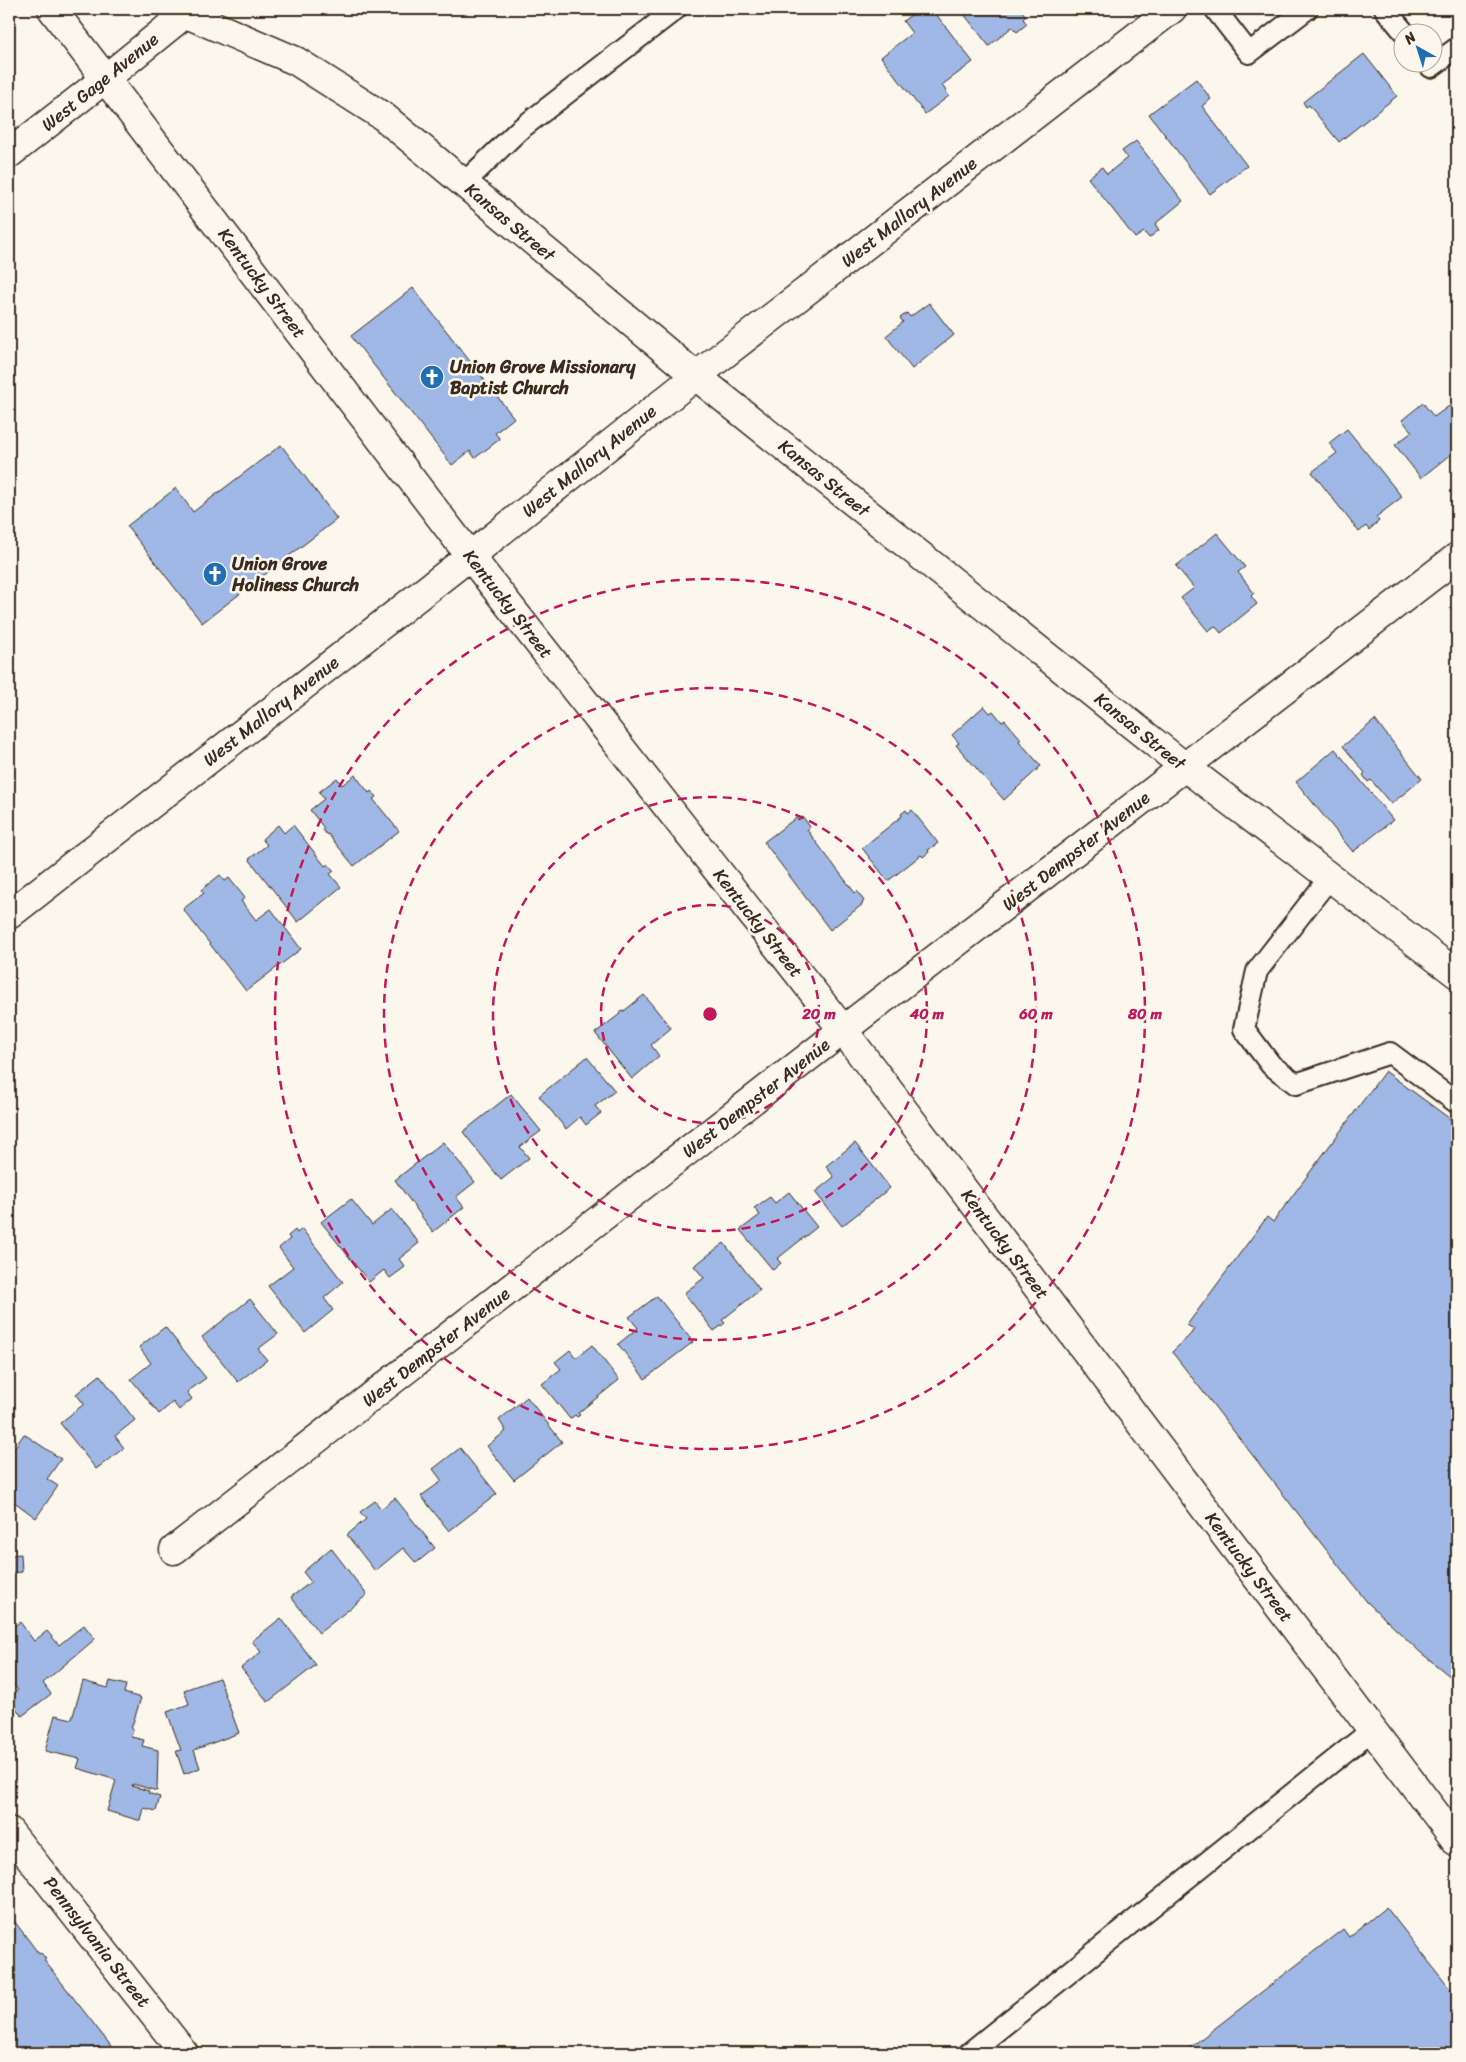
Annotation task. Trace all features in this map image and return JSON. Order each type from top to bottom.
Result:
[{"type":"street","name":"Kentucky Street","points":[[52,9],[470,556],[843,1030],[1457,1842]]},
{"type":"street","name":"West Mallory Avenue","points":[[9,916],[470,556],[696,376],[1172,9]]},
{"type":"street","name":"West Gage Avenue","points":[[9,154],[106,78],[184,10]]},
{"type":"street","name":"Kansas Street","points":[[184,10],[296,61],[384,117],[696,376],[1185,768],[1457,974]]},
{"type":"street","name":"West Dempster Avenue","points":[[174,1550],[843,1030],[1457,557]]},
{"type":"street","name":"Pennsylvania Street","points":[[9,1831],[184,2053]]},
{"type":"lane","points":[[464,183],[519,130],[676,9]]},
{"type":"lane","points":[[1215,9],[1249,53],[1307,9]]},
{"type":"lane","points":[[1385,9],[1396,22]]},
{"type":"lane","points":[[1444,58],[1457,48]]},
{"type":"lane","points":[[1330,877],[1257,971],[1244,1029],[1270,1065],[1296,1084],[1390,1053],[1457,1103]]},
{"type":"lane","points":[[969,2053],[1372,1730]]},
{"type":"building","points":[[919,9],[932,9],[973,62],[942,85],[949,96],[925,114],[881,57],[912,33],[903,21]]},
{"type":"building","points":[[960,9],[1020,9],[1026,16],[1023,19],[1027,24],[1017,32],[1012,27],[989,46]]},
{"type":"building","points":[[1364,54],[1397,96],[1339,142],[1309,105],[1306,107],[1303,102]]},
{"type":"building","points":[[1196,79],[1211,99],[1202,106],[1247,166],[1210,194],[1149,114]]},
{"type":"building","points":[[1136,141],[1183,201],[1155,224],[1159,230],[1149,238],[1144,232],[1135,238],[1088,178],[1102,167],[1107,174],[1127,158],[1122,151]]},
{"type":"building","name":"Union Grove Missionary Baptist Church","points":[[413,288],[514,418],[495,433],[500,439],[475,458],[470,451],[452,465],[351,336]]},
{"type":"building","points":[[929,303],[954,335],[912,369],[886,336],[903,322],[900,318],[907,313],[910,317]]},
{"type":"building","points":[[1423,403],[1434,417],[1449,406],[1457,416],[1457,449],[1421,478],[1395,445],[1412,432],[1402,420]]},
{"type":"building","points":[[1347,429],[1402,497],[1376,517],[1379,521],[1369,530],[1366,526],[1359,532],[1312,472],[1337,453],[1329,443]]},
{"type":"building","name":"Union Grove Holiness Church","points":[[281,445],[337,519],[202,623],[127,526],[176,488],[193,512]]},
{"type":"building","points":[[1217,533],[1245,567],[1238,572],[1254,593],[1251,596],[1257,604],[1221,633],[1215,626],[1208,631],[1181,598],[1194,588],[1176,566]]},
{"type":"building","points":[[984,706],[990,713],[993,711],[1002,722],[1005,720],[1021,739],[1019,741],[1041,766],[1004,800],[956,745],[959,743],[952,735]]},
{"type":"building","points":[[1375,720],[1422,779],[1391,804],[1371,780],[1368,782],[1363,775],[1365,773],[1343,746]]},
{"type":"building","points":[[1335,749],[1393,820],[1353,852],[1296,782]]},
{"type":"building","points":[[355,775],[369,793],[371,791],[376,797],[373,799],[399,831],[354,866],[322,829],[324,828],[310,810],[324,799],[319,792],[337,778],[342,785]]},
{"type":"building","points":[[906,810],[908,813],[912,810],[938,843],[928,850],[929,852],[923,857],[921,855],[888,881],[862,848],[902,816],[901,814]]},
{"type":"building","points":[[797,817],[798,820],[803,817],[810,827],[807,830],[855,893],[857,891],[864,901],[863,904],[830,930],[764,842]]},
{"type":"building","points":[[278,825],[284,833],[293,825],[325,866],[328,864],[334,871],[330,874],[341,887],[298,922],[249,859],[267,845],[262,839]]},
{"type":"building","points":[[220,875],[225,881],[229,878],[245,898],[241,901],[256,920],[271,909],[301,949],[246,991],[183,909],[204,893],[201,890]]},
{"type":"building","points":[[644,995],[671,1028],[651,1045],[659,1056],[632,1079],[595,1033],[620,1014],[619,1012],[624,1011]]},
{"type":"building","points":[[587,1057],[615,1091],[595,1106],[601,1113],[586,1125],[580,1117],[566,1129],[539,1096]]},
{"type":"building","points":[[1385,1071],[1457,1124],[1457,1682],[1420,1652],[1367,1602],[1172,1352],[1190,1335],[1194,1329],[1187,1325],[1267,1217],[1273,1222]]},
{"type":"building","points":[[511,1094],[541,1131],[520,1147],[529,1158],[501,1180],[463,1132]]},
{"type":"building","points":[[443,1142],[475,1182],[456,1197],[464,1207],[433,1232],[395,1180]]},
{"type":"building","points":[[855,1143],[890,1188],[842,1226],[815,1192],[834,1177],[826,1166]]},
{"type":"building","points":[[789,1192],[817,1227],[777,1259],[781,1263],[773,1270],[740,1230],[760,1215],[754,1208],[770,1197],[775,1203]]},
{"type":"building","points":[[351,1199],[372,1225],[392,1209],[419,1243],[399,1259],[405,1267],[390,1278],[384,1270],[369,1282],[321,1222]]},
{"type":"building","points":[[302,1229],[343,1282],[324,1298],[333,1310],[305,1333],[268,1286],[293,1267],[279,1248],[290,1239],[288,1236],[295,1230],[297,1233]]},
{"type":"building","points":[[724,1243],[760,1290],[722,1320],[725,1323],[714,1331],[684,1293],[704,1278],[694,1266]]},
{"type":"building","points":[[657,1296],[693,1342],[645,1379],[618,1344],[638,1328],[629,1317]]},
{"type":"building","points":[[250,1299],[278,1334],[258,1349],[267,1360],[238,1382],[202,1337]]},
{"type":"building","points":[[165,1327],[206,1378],[187,1392],[192,1399],[179,1410],[173,1402],[159,1414],[131,1379],[151,1363],[139,1347]]},
{"type":"building","points":[[592,1345],[619,1380],[578,1413],[580,1415],[577,1417],[575,1415],[570,1419],[542,1384],[561,1369],[555,1362],[570,1350],[576,1358]]},
{"type":"building","points":[[100,1375],[135,1420],[115,1436],[124,1448],[96,1469],[60,1423],[84,1404],[76,1394]]},
{"type":"building","points":[[527,1397],[562,1442],[514,1480],[487,1446],[506,1431],[499,1420]]},
{"type":"building","points":[[24,1434],[61,1459],[47,1479],[58,1486],[36,1518],[9,1498],[9,1456]]},
{"type":"building","points":[[460,1448],[497,1494],[449,1531],[421,1496],[442,1481],[433,1469]]},
{"type":"building","points":[[395,1498],[435,1548],[416,1563],[403,1548],[375,1571],[347,1535],[366,1519],[360,1512],[375,1501],[381,1509]]},
{"type":"building","points":[[9,1529],[11,1529],[11,1555],[21,1554],[22,1572],[12,1573],[13,1592],[9,1593]]},
{"type":"building","points":[[331,1548],[367,1595],[319,1633],[291,1597],[311,1582],[303,1572]]},
{"type":"building","points":[[281,1618],[316,1665],[268,1702],[241,1668],[261,1652],[252,1641]]},
{"type":"building","points":[[20,1622],[34,1641],[47,1631],[59,1645],[84,1625],[95,1639],[43,1683],[51,1694],[22,1716],[9,1699],[18,1690],[9,1679],[9,1626],[12,1628]]},
{"type":"building","points":[[219,1678],[239,1733],[194,1750],[200,1768],[184,1774],[176,1751],[181,1750],[167,1712],[189,1704],[184,1690]]},
{"type":"building","points":[[83,1681],[108,1688],[110,1681],[126,1685],[124,1693],[141,1698],[131,1729],[133,1730],[131,1737],[144,1740],[142,1746],[158,1750],[157,1791],[133,1784],[132,1786],[149,1791],[148,1793],[160,1797],[156,1811],[144,1808],[141,1821],[107,1811],[116,1780],[77,1768],[80,1759],[45,1751],[55,1715],[72,1719]]},
{"type":"building","points":[[1386,1907],[1457,1998],[1457,2053],[1183,2053],[1343,1929],[1349,1937]]},
{"type":"building","points":[[9,1914],[39,1954],[41,1953],[46,1959],[44,1960],[111,2046],[102,2053],[9,2053]]},
{"type":"place","name":"Union Grove Missionary Baptist Church","points":[[432,377]]},
{"type":"place","name":"Union Grove Holiness Church","points":[[215,574]]}]
